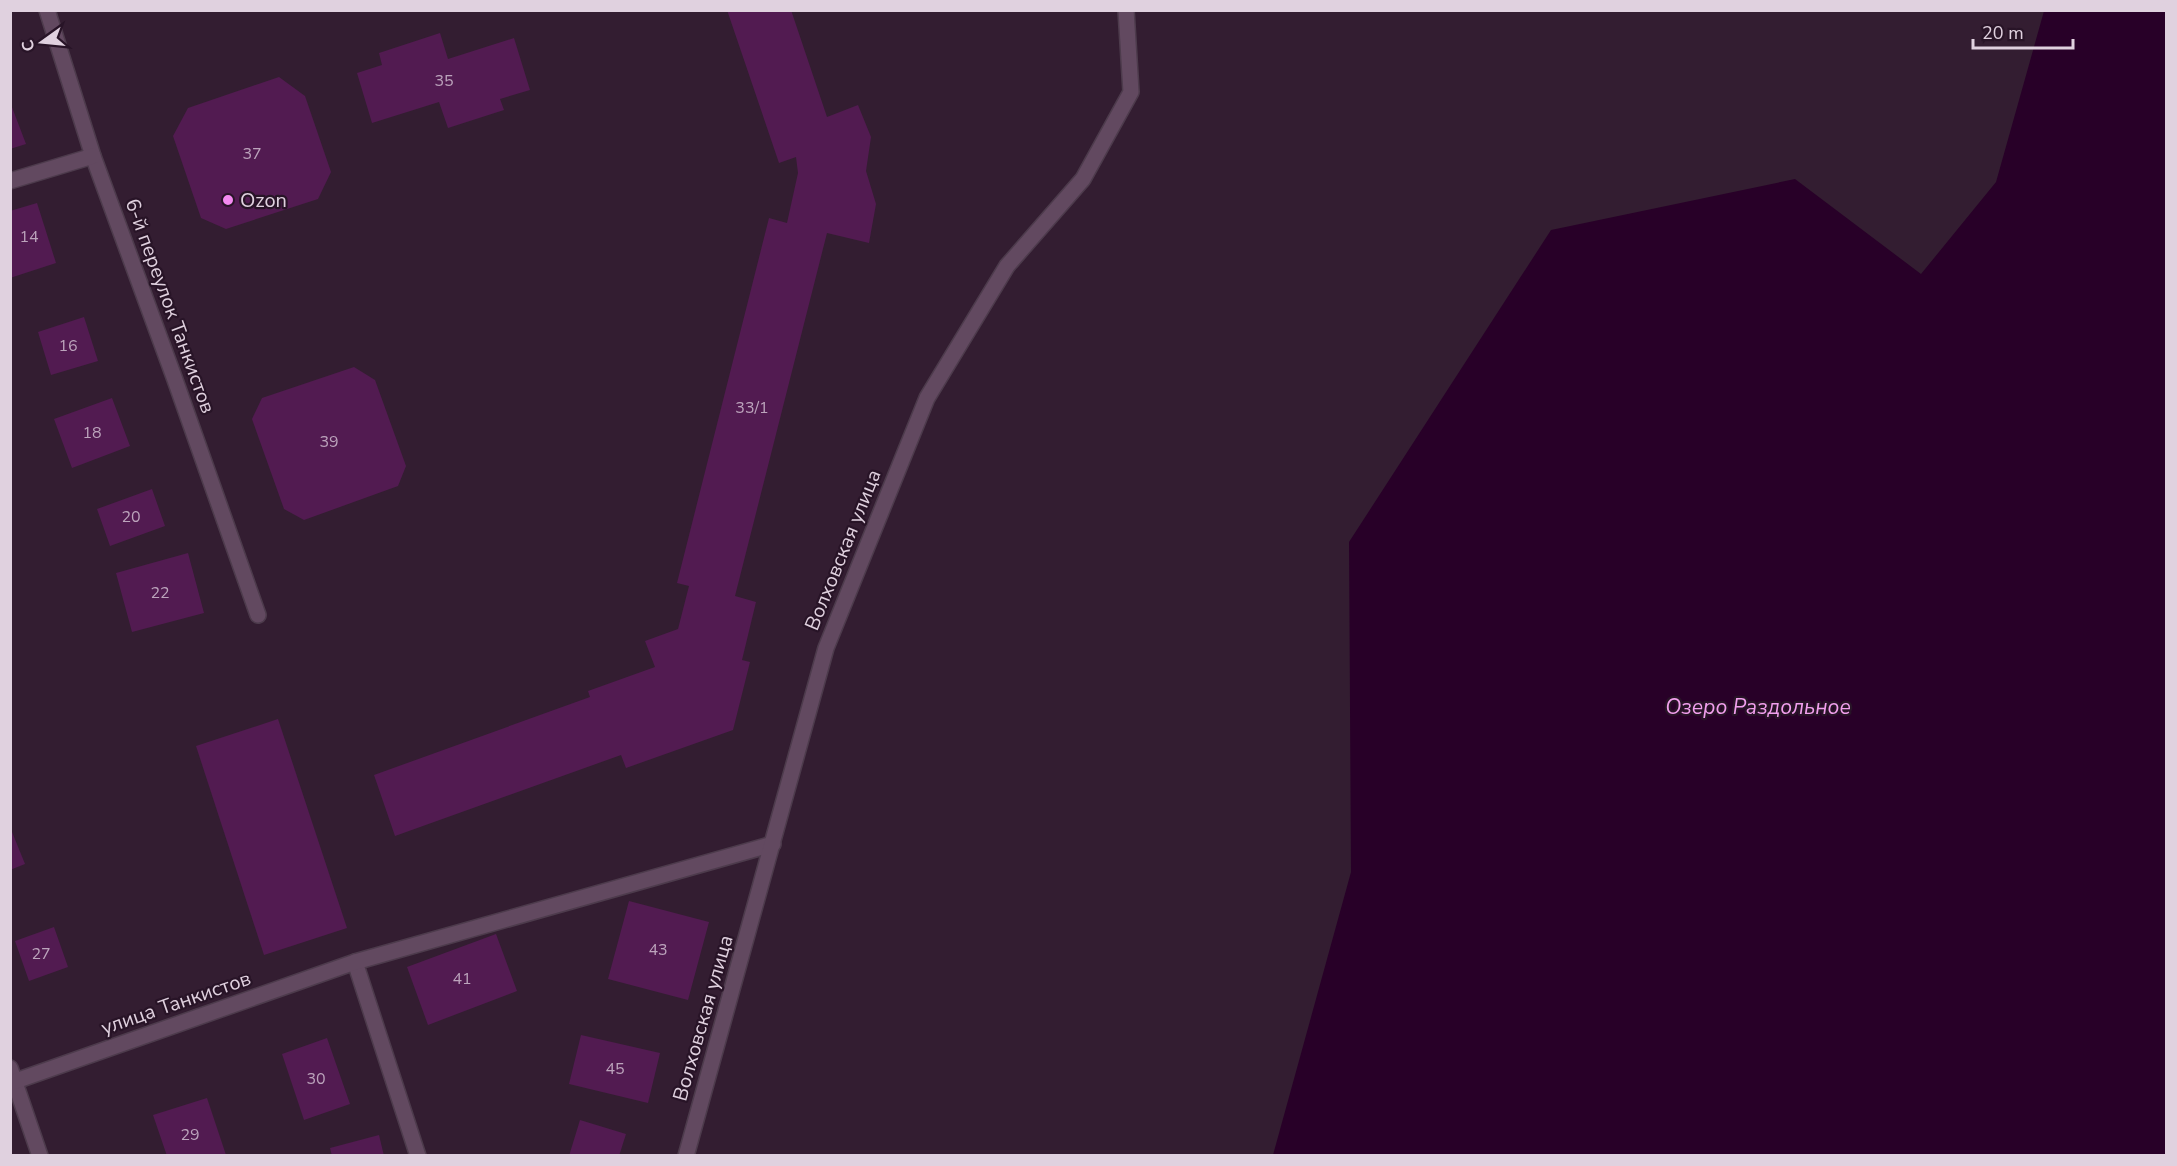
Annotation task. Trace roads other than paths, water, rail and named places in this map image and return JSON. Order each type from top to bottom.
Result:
[{"type":"street","name":"6-й переулок Танкистов","points":[[47,10],[93,156],[258,615]]},
{"type":"street","name":"Волховская улица","points":[[686,1155],[826,648],[927,399],[1007,266],[1083,179],[1131,92],[1126,10]]},
{"type":"street","points":[[10,181],[93,156]]},
{"type":"street","name":"улица Танкистов","points":[[12,1078],[355,962],[773,844]]},
{"type":"street","points":[[355,962],[418,1155]]},
{"type":"street","points":[[12,1078],[40,1155]]},
{"type":"water","name":"Озеро Раздольное","points":[[2044,11],[2166,11],[2166,1155],[1273,1155],[1351,872],[1349,542],[1551,230],[1795,179],[1921,274],[1996,182]]},
{"type":"place","name":"Ozon","points":[[228,200]]}]
